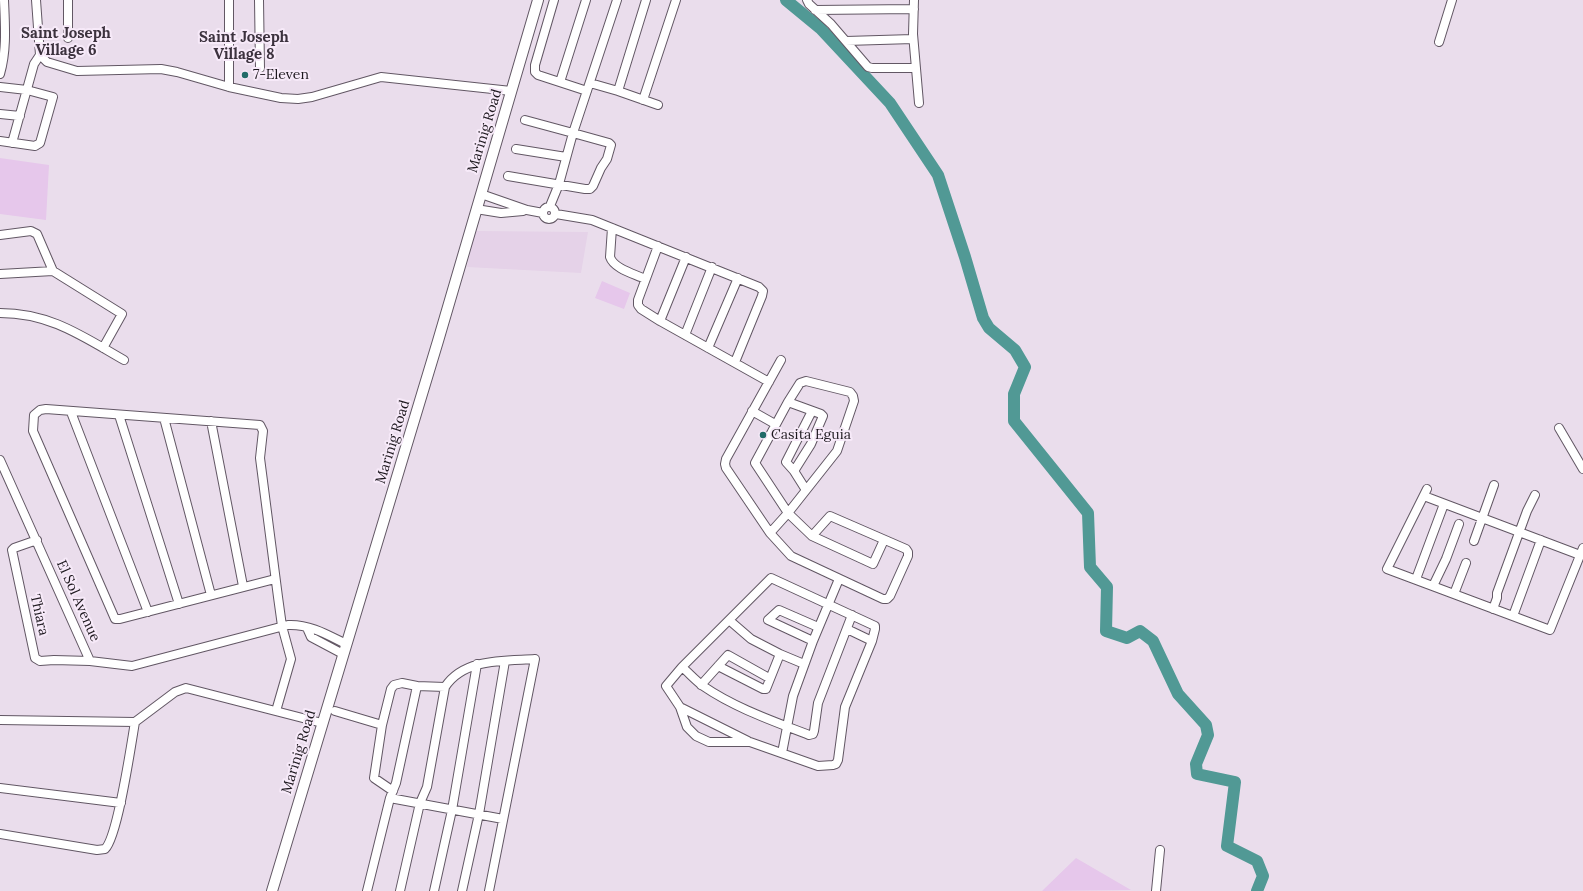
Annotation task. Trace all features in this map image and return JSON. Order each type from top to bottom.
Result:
[{"type":"street","points":[[0,74],[2,60],[4,0]]},
{"type":"street","points":[[36,0],[40,56],[46,62],[77,71],[161,70],[177,72],[229,87],[281,98],[298,99],[312,97],[381,78],[511,91]]},
{"type":"street","points":[[68,0],[68,38]]},
{"type":"street","points":[[229,0],[229,87]]},
{"type":"street","points":[[259,0],[260,68]]},
{"type":"street","name":"Marinig Road","points":[[272,891],[436,348],[538,0]]},
{"type":"street","points":[[554,0],[535,65],[535,72],[538,75],[560,82],[618,91],[658,105]]},
{"type":"street","points":[[560,82],[586,0]]},
{"type":"street","points":[[543,213],[544,209],[550,206],[559,184],[578,116],[617,0]]},
{"type":"street","points":[[618,91],[646,0]]},
{"type":"street","points":[[643,100],[676,0]]},
{"type":"street","points":[[807,0],[815,10],[831,24],[868,67],[916,68]]},
{"type":"street","points":[[1439,42],[1452,0]]},
{"type":"street","points":[[815,10],[914,4],[913,39],[919,103]]},
{"type":"street","points":[[846,41],[913,39]]},
{"type":"street","points":[[12,143],[34,64],[40,56]]},
{"type":"street","points":[[0,87],[26,90],[52,97],[40,143],[35,146],[0,141]]},
{"type":"street","points":[[0,114],[20,116]]},
{"type":"street","points":[[508,176],[590,189],[593,186],[610,151],[611,146],[609,143],[525,120]]},
{"type":"street","points":[[516,149],[566,157]]},
{"type":"street","points":[[481,194],[527,210],[543,213]]},
{"type":"street","points":[[550,206],[554,208],[556,214]]},
{"type":"street","points":[[476,209],[501,213],[527,210]]},
{"type":"street","points":[[543,213],[544,217],[548,219],[552,219],[556,214]]},
{"type":"street","points":[[556,214],[592,220],[759,287],[763,291],[735,362]]},
{"type":"street","points":[[612,228],[611,261],[645,279]]},
{"type":"street","points":[[0,235],[31,231],[37,234],[53,271],[122,314],[103,348]]},
{"type":"street","points":[[658,246],[638,300],[638,305],[641,309],[769,382]]},
{"type":"street","points":[[660,321],[686,257]]},
{"type":"street","points":[[685,335],[712,267]]},
{"type":"street","points":[[0,274],[53,271]]},
{"type":"street","points":[[708,348],[738,278]]},
{"type":"street","points":[[0,313],[15,313],[54,322],[124,360]]},
{"type":"street","points":[[781,360],[752,411],[725,464],[770,533],[791,556],[883,599],[887,599],[890,596],[908,552],[906,549],[830,516],[812,536]]},
{"type":"street","points":[[770,533],[788,513],[837,451],[854,401],[854,396],[850,392],[803,381],[800,383],[775,424],[755,463],[788,513],[812,536],[873,564],[884,540]]},
{"type":"street","points":[[788,402],[823,416],[811,444],[794,471]]},
{"type":"street","points":[[275,579],[243,586],[148,612],[115,619],[33,431],[34,415],[40,410],[260,425],[263,431],[260,458],[275,579],[282,626],[291,659],[276,711]]},
{"type":"street","points":[[752,411],[775,424]]},
{"type":"street","points":[[806,490],[794,471],[786,462],[812,411]]},
{"type":"street","points":[[71,412],[148,612]]},
{"type":"street","points":[[119,415],[179,604]]},
{"type":"street","points":[[164,418],[211,595]]},
{"type":"street","points":[[211,421],[243,586]]},
{"type":"street","points":[[1559,428],[1583,469]]},
{"type":"street","name":"El Sol Avenue","points":[[0,460],[90,660],[132,666],[282,626],[295,625],[307,628],[311,637],[345,649]]},
{"type":"street","points":[[1474,541],[1494,485]]},
{"type":"street","points":[[1425,493],[1444,504],[1540,540],[1582,552],[1550,630],[1387,569],[1425,493]]},
{"type":"street","points":[[1493,609],[1497,598],[1497,593],[1527,511],[1535,495]]},
{"type":"street","points":[[1416,579],[1444,504]]},
{"type":"street","points":[[1433,586],[1446,559],[1459,524]]},
{"type":"street","name":"Thiara","points":[[37,540],[12,550],[35,658],[40,661],[90,660]]},
{"type":"street","points":[[1513,616],[1540,540]]},
{"type":"street","points":[[1454,594],[1466,563]]},
{"type":"street","points":[[680,707],[750,742],[818,766],[833,766],[838,760],[846,706],[872,641],[875,626],[771,578],[682,667],[666,686],[680,707],[687,727],[696,736],[709,742],[750,742]]},
{"type":"street","points":[[782,753],[793,696],[818,627],[839,579]]},
{"type":"street","points":[[813,641],[767,621],[779,610],[818,627]]},
{"type":"street","points":[[682,667],[701,685],[723,699],[788,727],[809,735],[813,734],[818,703],[848,629],[852,615]]},
{"type":"street","points":[[729,620],[751,639],[804,664]]},
{"type":"street","points":[[848,629],[872,641]]},
{"type":"street","points":[[718,666],[763,689],[766,689],[780,654]]},
{"type":"street","points":[[701,685],[728,655],[770,678]]},
{"type":"street","points":[[400,891],[420,803],[427,787],[445,688],[450,679],[477,664],[535,659],[489,891]]},
{"type":"street","points":[[462,891],[479,814],[505,661]]},
{"type":"street","points":[[434,891],[452,810],[477,664]]},
{"type":"street","points":[[445,688],[417,686],[402,682],[394,685],[391,689],[382,725],[374,778],[392,795],[452,810],[504,819]]},
{"type":"street","points":[[366,891],[396,783],[417,686]]},
{"type":"street","points":[[0,720],[135,722],[175,692],[186,688],[322,723]]},
{"type":"street","points":[[336,711],[382,725]]},
{"type":"street","points":[[0,834],[101,850],[108,846],[121,803],[135,722]]},
{"type":"street","points":[[0,788],[121,803]]},
{"type":"street","points":[[1156,891],[1160,850]]},
{"type":"shaded area","points":[[0,158],[49,165],[46,220],[0,214]]},
{"type":"shaded area","points":[[475,231],[588,232],[581,273],[467,267]]},
{"type":"shaded area","points":[[602,281],[630,293],[624,309],[595,298]]},
{"type":"shaded area","points":[[1076,858],[1131,890],[1042,891]]},
{"type":"waterway","points":[[786,0],[820,28],[890,103],[938,175],[983,318],[989,328],[1015,350],[1025,367],[1014,394],[1014,421],[1088,513],[1090,567],[1107,587],[1106,631],[1127,638],[1140,631],[1153,641],[1178,694],[1206,725],[1208,735],[1196,764],[1197,774],[1235,782],[1227,846],[1257,861],[1263,876],[1257,891]]},
{"type":"place","name":"7-Eleven","points":[[245,75]]},
{"type":"place","name":"Casita Eguia","points":[[763,435]]},
{"type":"district","name":"Saint Joseph Village 6","points":[[66,42]]},
{"type":"district","name":"Saint Joseph Village 8","points":[[244,46]]}]
